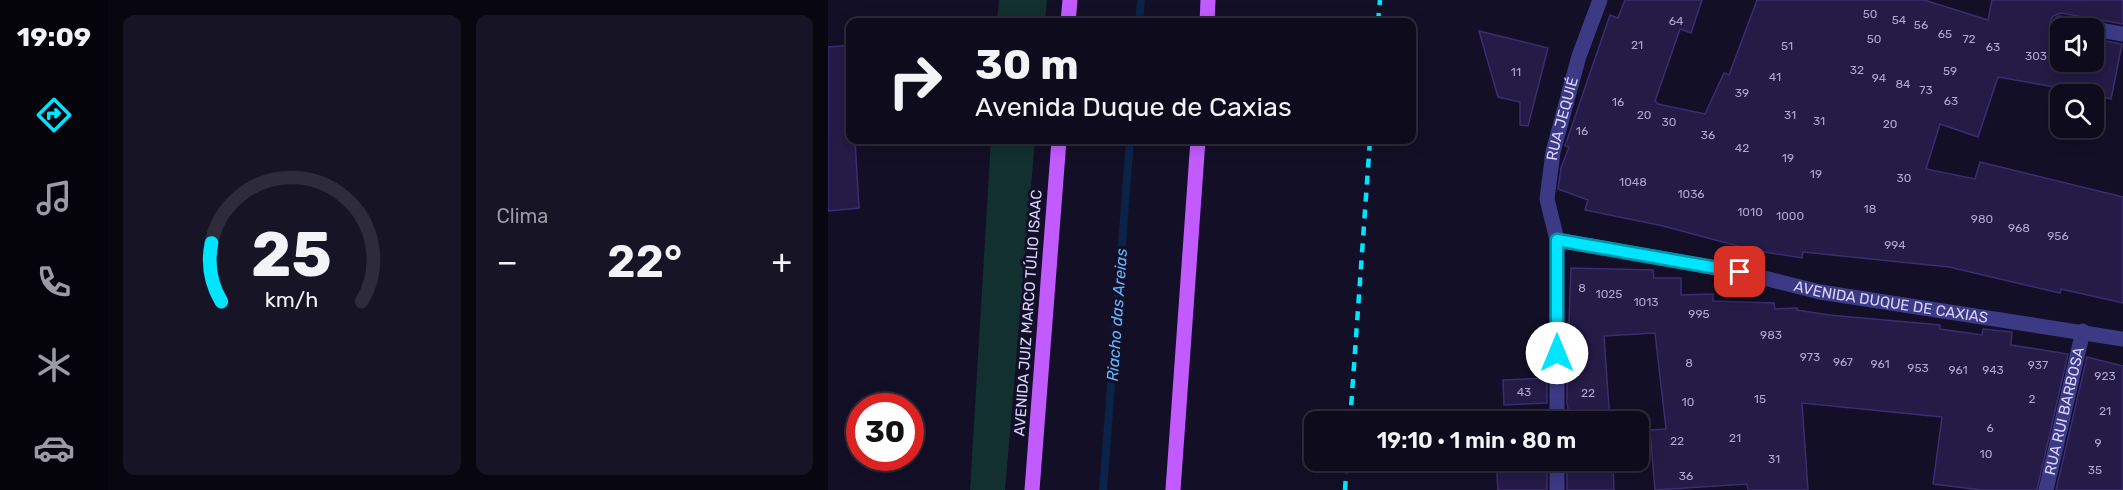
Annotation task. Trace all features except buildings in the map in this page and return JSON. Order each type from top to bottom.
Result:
[{"type":"main road","points":[[1068,18],[1070,0]]},
{"type":"main road","points":[[1207,18],[1208,0]]},
{"type":"main road","name":"AVENIDA JUIZ MARCO TÚLIO ISAAC","points":[[1032,490],[1059,144]]},
{"type":"main road","points":[[1173,490],[1198,144]]},
{"type":"street","name":"RUA JEQUIÉ","points":[[1557,411],[1557,240],[1547,199],[1553,152],[1579,56],[1600,0]]},
{"type":"street","points":[[2104,31],[2123,34]]},
{"type":"street","name":"AVENIDA DUQUE DE CAXIAS","points":[[1557,240],[1740,272],[1820,292],[2123,339]]},
{"type":"street","name":"RUA RUI BARBOSA","points":[[2046,490],[2083,331]]},
{"type":"street","points":[[1557,471],[1557,490]]},
{"type":"green space","points":[[999,0],[1047,0],[1045,18],[997,18]]},
{"type":"green space","points":[[991,144],[1035,144],[1005,490],[970,490]]},
{"type":"waterway","name":"Riacho das Areias","points":[[1139,18],[1141,0]]},
{"type":"waterway","name":"Riacho das Areias","points":[[1103,490],[1130,144]]},
{"type":"railway","points":[[1378,18],[1380,0]]},
{"type":"railway","points":[[1351,411],[1370,144]]},
{"type":"railway","points":[[1345,490],[1346,471]]},
{"type":"route","points":[[1557,353],[1557,240],[1740,272]]}]
